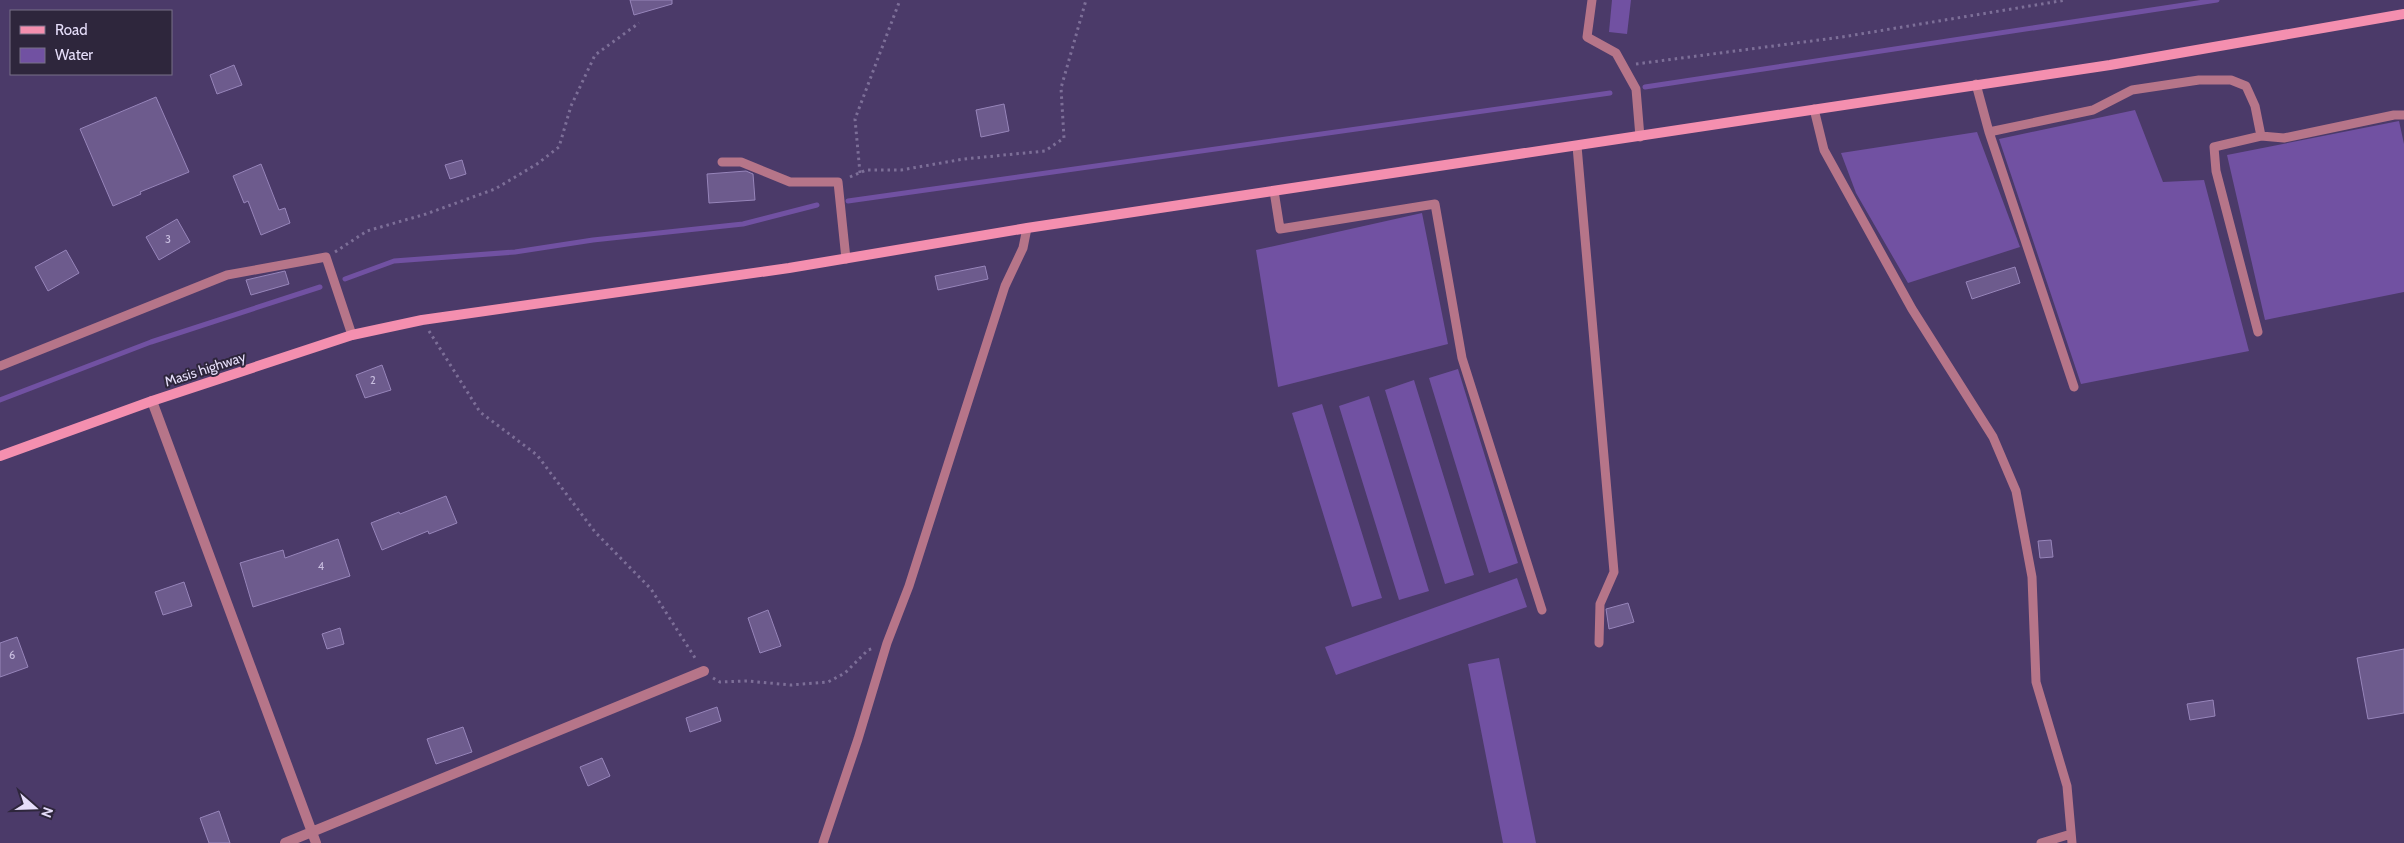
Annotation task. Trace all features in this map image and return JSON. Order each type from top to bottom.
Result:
[{"type":"main road","name":"Masis highway","points":[[0,456],[152,402],[352,335],[422,320],[846,259],[1027,228],[1640,137],[1976,84],[2120,64],[2404,14]]},
{"type":"street","points":[[152,402],[315,838]]},
{"type":"street","points":[[285,843],[315,838],[704,671]]},
{"type":"lane","points":[[1592,0],[1587,37],[1616,53],[1636,89],[1640,137]]},
{"type":"lane","points":[[1989,132],[2094,110],[2132,90],[2199,80],[2231,80],[2246,86],[2255,106],[2261,136]]},
{"type":"lane","points":[[1976,84],[1989,132],[2074,387]]},
{"type":"lane","points":[[1814,109],[1824,150],[1912,309],[1992,437],[2016,491],[2032,577],[2036,682],[2067,786],[2072,838],[2041,843]]},
{"type":"lane","points":[[2258,332],[2216,170],[2214,147],[2261,136],[2284,138],[2394,115],[2404,115]]},
{"type":"lane","points":[[1577,146],[1614,572],[1600,604],[1600,642]]},
{"type":"lane","points":[[722,162],[741,162],[790,182],[838,182],[846,259]]},
{"type":"lane","points":[[1274,191],[1280,229],[1435,204],[1462,358],[1542,610]]},
{"type":"lane","points":[[823,843],[858,739],[887,643],[909,586],[1005,286],[1023,248],[1027,228]]},
{"type":"lane","points":[[0,366],[227,275],[326,257],[352,335]]},
{"type":"path","points":[[860,173],[855,119],[900,0]]},
{"type":"path","points":[[838,182],[866,170],[901,170],[964,159],[1045,151],[1064,138],[1062,88],[1086,0]]},
{"type":"path","points":[[1623,66],[1842,37],[2066,0]]},
{"type":"path","points":[[326,257],[368,231],[426,214],[495,189],[537,164],[559,147],[571,106],[595,54],[639,23]]},
{"type":"path","points":[[422,320],[480,412],[537,456],[595,532],[651,589],[704,671],[720,682],[747,681],[791,685],[828,682],[845,673],[868,650],[887,643]]},
{"type":"water","points":[[1612,0],[1631,0],[1627,34],[1609,32]]},
{"type":"water","points":[[2135,110],[2163,182],[2204,180],[2249,351],[2081,384],[1999,139]]},
{"type":"water","points":[[2399,121],[2404,144],[2404,292],[2265,320],[2227,155]]},
{"type":"water","points":[[1977,132],[2020,247],[1908,283],[1856,193],[1841,153]]},
{"type":"water","points":[[1422,213],[1448,344],[1278,387],[1256,250]]},
{"type":"water","points":[[1458,369],[1518,563],[1489,573],[1429,378]]},
{"type":"water","points":[[1414,380],[1474,575],[1445,584],[1385,390]]},
{"type":"water","points":[[1369,396],[1429,591],[1399,600],[1339,406]]},
{"type":"water","points":[[1322,404],[1382,598],[1352,607],[1292,413]]},
{"type":"water","points":[[1517,578],[1527,607],[1336,675],[1325,647]]},
{"type":"water","points":[[1499,658],[1536,843],[1503,843],[1468,664]]},
{"type":"building","points":[[630,0],[672,0],[672,4],[634,15]]},
{"type":"building","points":[[234,65],[242,85],[217,94],[210,75]]},
{"type":"building","points":[[156,97],[189,172],[140,192],[141,194],[113,206],[80,129]]},
{"type":"building","points":[[1004,104],[1009,131],[981,137],[976,110]]},
{"type":"building","points":[[462,160],[466,174],[450,179],[445,165]]},
{"type":"building","points":[[261,164],[279,210],[285,208],[290,223],[261,235],[248,201],[244,203],[233,176]]},
{"type":"building","points":[[746,171],[753,174],[755,200],[709,203],[707,174]]},
{"type":"building","points":[[177,219],[190,242],[159,260],[146,237]]},
{"type":"building","points":[[66,250],[79,273],[48,291],[35,267]]},
{"type":"building","points":[[985,266],[988,279],[938,290],[935,276]]},
{"type":"building","points":[[2015,267],[2020,283],[1972,299],[1966,282]]},
{"type":"building","points":[[285,271],[289,284],[251,295],[246,280]]},
{"type":"building","points":[[382,365],[391,390],[365,398],[356,375]]},
{"type":"building","points":[[446,496],[457,523],[429,534],[428,531],[382,550],[371,523]]},
{"type":"building","points":[[338,539],[350,576],[253,607],[240,563],[283,550],[285,558]]},
{"type":"building","points":[[2051,540],[2053,557],[2040,558],[2038,541]]},
{"type":"building","points":[[184,582],[192,606],[163,615],[155,592]]},
{"type":"building","points":[[1628,603],[1634,622],[1609,629],[1606,609]]},
{"type":"building","points":[[768,610],[781,646],[760,653],[748,618]]},
{"type":"building","points":[[340,628],[344,644],[327,649],[322,634]]},
{"type":"building","points":[[17,637],[28,667],[0,677],[0,643]]},
{"type":"building","points":[[2404,649],[2404,713],[2368,719],[2357,658]]},
{"type":"building","points":[[2213,700],[2215,716],[2190,720],[2187,704]]},
{"type":"building","points":[[717,707],[721,721],[690,732],[686,718]]},
{"type":"building","points":[[463,727],[472,752],[436,764],[427,739]]},
{"type":"building","points":[[602,758],[610,776],[588,786],[580,767]]},
{"type":"building","points":[[219,811],[230,843],[209,843],[200,818]]},
{"type":"waterway","points":[[1645,87],[2217,0]]},
{"type":"waterway","points":[[848,201],[1610,93]]},
{"type":"waterway","points":[[345,279],[394,261],[515,252],[593,240],[743,224],[817,205]]},
{"type":"waterway","points":[[0,400],[151,342],[320,287]]}]
